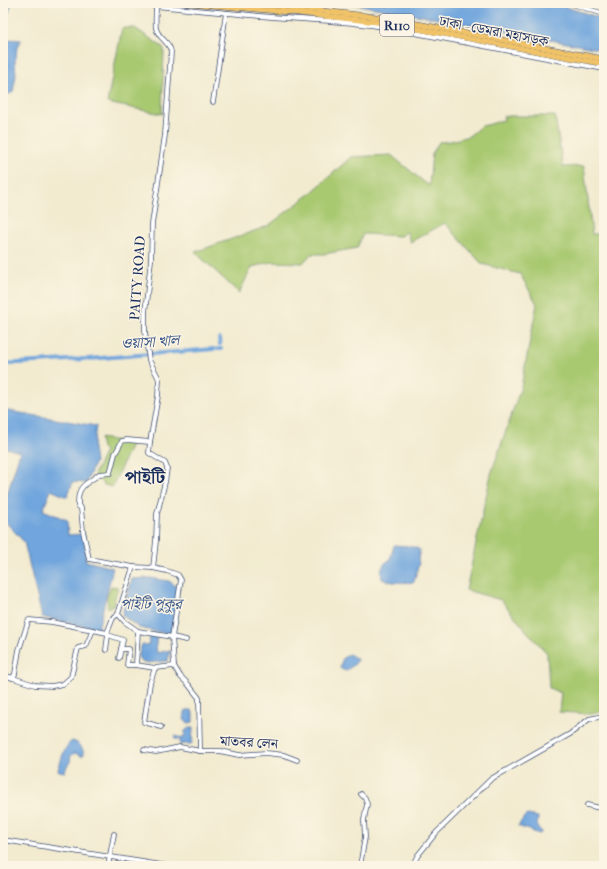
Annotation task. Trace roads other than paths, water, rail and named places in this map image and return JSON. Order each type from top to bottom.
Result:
[{"type":"main road","name":"ঢাকা - ডেমরা মহাসড়ক","points":[[189,3],[386,23],[604,64]]},
{"type":"main road","name":"ঢাকা - ডেমরা মহাসড়ক","points":[[250,3],[386,18],[604,59]]},
{"type":"street","points":[[126,3],[400,29],[604,69]]},
{"type":"street","points":[[569,3],[604,14]]},
{"type":"street","name":"PAITY ROAD","points":[[150,442],[159,385],[158,377],[149,360],[145,333],[145,312],[151,260],[152,224],[165,135],[170,52],[170,47],[156,29],[156,6]]},
{"type":"street","points":[[213,102],[226,13]]},
{"type":"street","points":[[121,649],[129,649],[127,665],[155,668],[174,666],[172,637],[181,580],[178,575],[167,571],[153,568],[133,567],[89,559],[83,531],[81,508],[78,506],[78,493],[89,481],[99,474],[110,473],[115,454],[122,441],[150,442],[150,453],[165,463],[167,468],[157,514],[153,568]]},
{"type":"street","points":[[106,650],[108,634],[113,618],[118,614],[133,567]]},
{"type":"street","points":[[118,614],[125,622],[138,631],[186,640]]},
{"type":"street","points":[[13,678],[29,620],[52,622],[93,630],[123,640],[120,658]]},
{"type":"street","points":[[3,675],[35,685],[52,686],[63,684],[71,678],[78,648],[86,646],[93,630]]},
{"type":"street","points":[[136,665],[138,631]]},
{"type":"street","name":"মাতবর লেন","points":[[174,666],[180,676],[199,698],[200,751]]},
{"type":"street","points":[[155,668],[150,683],[144,722],[161,727]]},
{"type":"street","points":[[412,866],[418,855],[436,833],[491,779],[570,734],[589,719],[604,716]]},
{"type":"street","name":"মাতবর লেন","points":[[144,750],[156,752],[180,748],[200,751],[220,751],[239,755],[266,752],[284,755],[297,760]]},
{"type":"street","points":[[360,866],[365,837],[364,820],[368,804],[361,794]]},
{"type":"street","points":[[587,805],[604,809]]},
{"type":"street","points":[[108,866],[114,834]]},
{"type":"street","points":[[3,840],[168,866]]},
{"type":"water","points":[[3,3],[11,3],[11,5],[3,32]]},
{"type":"water","points":[[346,3],[553,3],[604,19],[604,50],[428,17]]},
{"type":"water","points":[[3,32],[6,39],[21,40],[17,47],[15,60],[16,75],[13,92],[3,97]]},
{"type":"water","points":[[3,410],[96,426],[93,448],[95,462],[86,483],[73,482],[67,497],[51,490],[43,510],[67,520],[68,535],[84,534],[86,561],[113,568],[98,629],[42,617],[24,542],[3,519],[3,508],[20,452],[3,447]]},
{"type":"water","points":[[394,545],[411,546],[420,550],[418,559],[419,563],[414,582],[406,583],[382,579],[382,568],[387,561],[390,560]]},
{"type":"water","name":"পাইটি পুকুর","points":[[150,578],[169,581],[178,588],[171,633],[139,628],[122,615],[132,579]]},
{"type":"water","points":[[151,633],[157,634],[157,653],[170,650],[168,661],[145,663],[138,657],[142,644],[148,645]]},
{"type":"water","points":[[349,654],[357,659],[347,671],[340,667],[343,658]]},
{"type":"water","points":[[186,710],[192,710],[193,722],[189,723],[184,720]]},
{"type":"water","points":[[189,728],[193,728],[192,743],[180,745],[180,740],[175,739],[174,737],[184,738],[185,731]]},
{"type":"water","points":[[72,741],[80,745],[84,754],[82,756],[75,753],[71,755],[70,762],[65,772],[59,771],[58,770],[65,750]]},
{"type":"water","points":[[528,815],[538,817],[537,828],[541,831],[541,833],[539,834],[518,826],[525,816]]},
{"type":"waterway","points":[[585,3],[604,8]]},
{"type":"waterway","points":[[219,339],[220,344]]},
{"type":"waterway","name":"ওয়াসা খাল","points":[[88,359],[214,349]]},
{"type":"waterway","points":[[3,364],[84,359]]},
{"type":"district","name":"পাইটি","points":[[145,477]]}]
